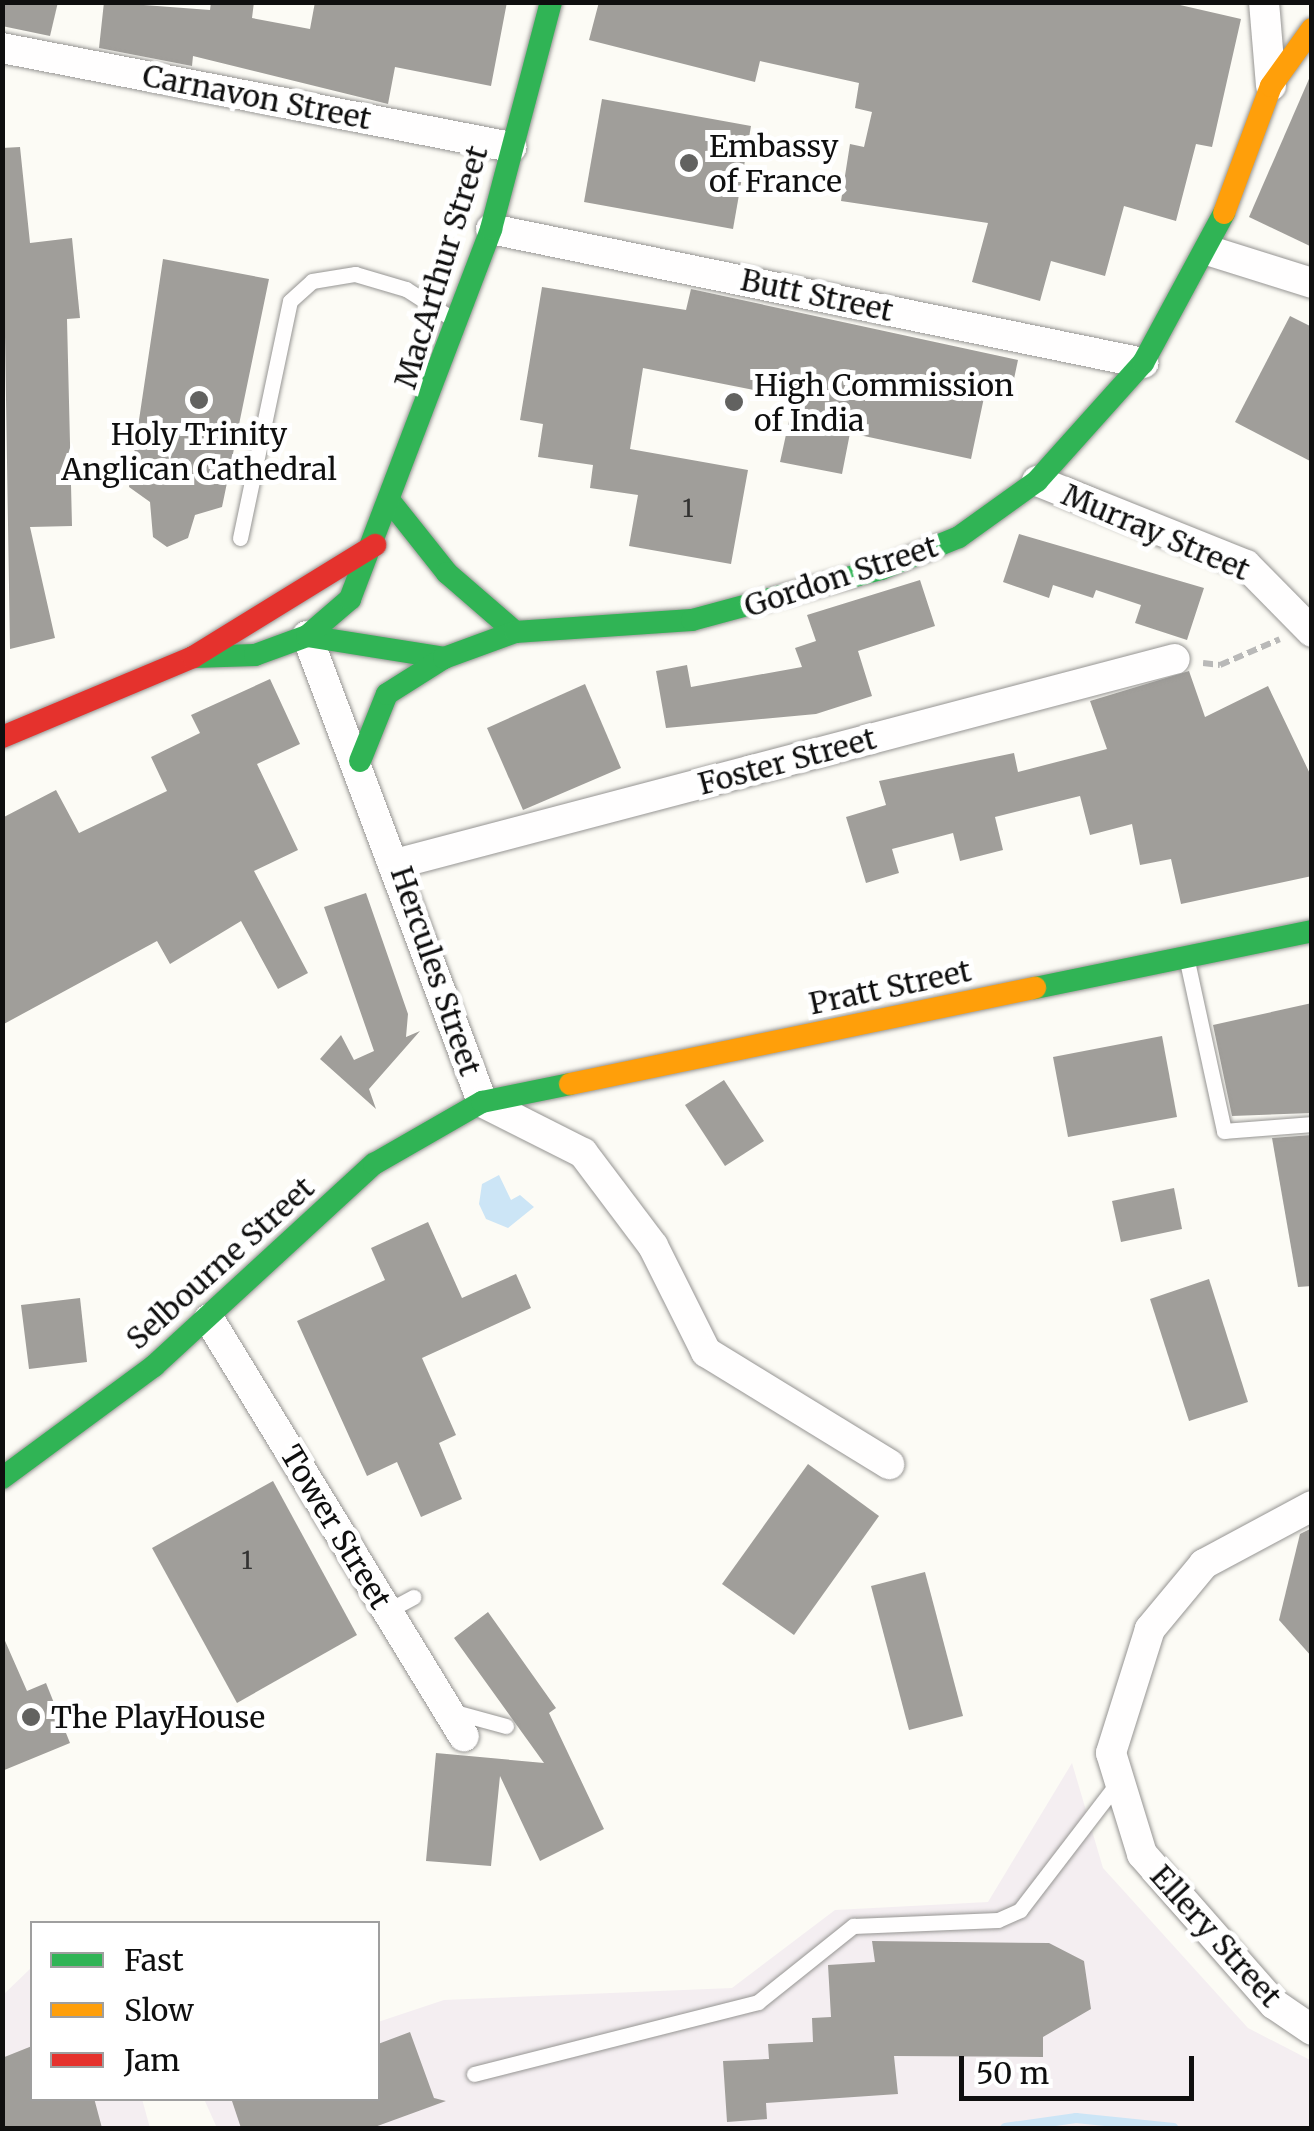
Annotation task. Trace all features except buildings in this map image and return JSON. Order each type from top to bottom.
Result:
[{"type":"main road","name":"MacArthur Street","points":[[194,657],[256,656],[307,636],[350,599],[393,505],[492,230],[551,2]]},
{"type":"main road","name":"Gordon Street","points":[[360,761],[387,694],[444,658],[515,632],[605,632],[779,599],[959,537],[1037,482],[1143,363],[1210,251],[1272,86],[1312,29]]},
{"type":"main road","points":[[393,505],[447,573],[515,632]]},
{"type":"main road","points":[[2,737],[194,657],[375,545]]},
{"type":"main road","points":[[307,636],[444,658]]},
{"type":"main road","name":"Pratt Street","points":[[482,1102],[1312,931]]},
{"type":"main road","name":"Selbourne Street","points":[[2,1478],[208,1318],[374,1164],[482,1102]]},
{"type":"street","name":"Gordon Street","points":[[1264,2],[1272,86]]},
{"type":"street","name":"Carnavon Street","points":[[2,48],[511,147]]},
{"type":"street","name":"Butt Street","points":[[492,230],[1143,363]]},
{"type":"street","points":[[1210,251],[1312,283]]},
{"type":"street","name":"Murray Street","points":[[1037,482],[1246,565],[1310,629]]},
{"type":"street","points":[[307,636],[360,761]]},
{"type":"street","name":"Foster Street","points":[[399,863],[1175,659]]},
{"type":"street","name":"Hercules Street","points":[[360,761],[482,1102],[583,1154],[653,1246],[706,1352],[889,1464]]},
{"type":"street","name":"Tower Street","points":[[208,1318],[400,1604],[447,1710],[464,1736]]},
{"type":"street","name":"Ellery Street","points":[[1312,1506],[1204,1564],[1150,1629],[1116,1715],[1115,1786],[1142,1854],[1274,2004],[1312,2030]]},
{"type":"lane","points":[[240,538],[290,301],[312,281],[355,274],[406,288],[459,323]]},
{"type":"lane","points":[[1186,957],[1224,1131],[1233,1138],[1312,1124]]},
{"type":"lane","points":[[447,1710],[506,1726]]},
{"type":"lane","points":[[474,2074],[758,2002],[853,1926],[998,1920],[1020,1910],[1115,1786]]},
{"type":"path","points":[[1220,666],[1310,629]]},
{"type":"shaded area","points":[[1072,1763],[1103,1868],[1248,2028],[1312,2061],[1311,2128],[217,2128],[205,2101],[380,2101],[380,2021],[444,2000],[732,1988],[835,1910],[988,1902]]},
{"type":"shaded area","points":[[30,1969],[30,2101],[143,2101],[150,2128],[3,2128],[3,1995]]},
{"type":"water","points":[[499,1175],[511,1200],[520,1195],[534,1207],[508,1228],[486,1219],[479,1204],[482,1184]]},
{"type":"waterway","points":[[1005,2128],[1076,2118],[1173,2128]]},
{"type":"traffic: fast","points":[[193,657],[255,655],[307,636],[350,599],[491,229],[551,2]]},
{"type":"traffic: fast","points":[[360,761],[387,694],[444,658],[515,632],[692,620],[881,569],[959,537],[1037,481],[1143,363],[1224,213]]},
{"type":"traffic: fast","points":[[393,505],[447,573],[515,632]]},
{"type":"traffic: fast","points":[[307,636],[444,658]]},
{"type":"traffic: fast","points":[[1035,988],[1312,931]]},
{"type":"traffic: fast","points":[[2,1478],[154,1366],[374,1164],[482,1102],[570,1084]]},
{"type":"traffic: slow","points":[[1224,213],[1271,86],[1312,29]]},
{"type":"traffic: slow","points":[[570,1084],[1035,988]]},
{"type":"traffic: jam","points":[[2,737],[193,657],[375,545]]},
{"type":"place","name":"Embassy of France","points":[[689,163]]},
{"type":"place","name":"Holy Trinity Anglican Cathedral","points":[[199,400]]},
{"type":"place","name":"High Commission of India","points":[[734,402]]},
{"type":"place","name":"The PlayHouse","points":[[31,1717]]}]
